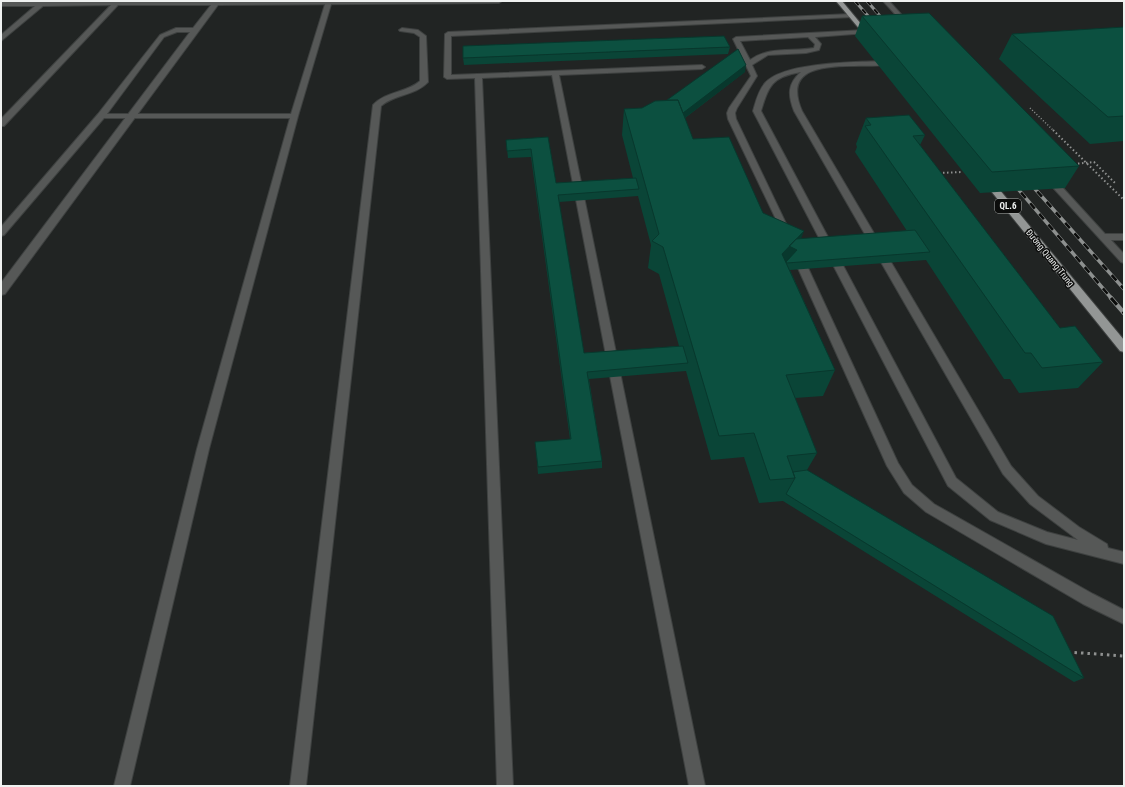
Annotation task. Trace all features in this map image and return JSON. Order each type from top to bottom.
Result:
[{"type":"highway","points":[[839,1],[874,43]]},
{"type":"highway","points":[[882,53],[894,66]]},
{"type":"highway","name":"Đường Quang Trung","points":[[982,174],[1124,348]]},
{"type":"street","points":[[1,4],[499,1]]},
{"type":"street","points":[[1,290],[216,2]]},
{"type":"street","points":[[1,124],[117,3]]},
{"type":"street","points":[[1,39],[41,4]]},
{"type":"street","points":[[1,233],[101,116],[162,36],[176,30],[195,30]]},
{"type":"lane","points":[[886,1],[916,33]]},
{"type":"lane","points":[[122,786],[203,449],[294,116],[328,2]]},
{"type":"lane","points":[[702,67],[447,77],[448,34],[851,16]]},
{"type":"lane","points":[[298,786],[377,105],[384,98],[393,94],[419,88],[424,82],[423,36],[416,32],[402,30]]},
{"type":"lane","points":[[865,32],[736,39],[754,76],[733,108],[731,113],[732,119],[793,247],[893,466],[908,489],[930,508],[1088,599],[1124,617]]},
{"type":"lane","points":[[749,64],[767,52],[806,51],[817,49],[818,44],[810,35]]},
{"type":"lane","points":[[894,66],[826,66],[783,74],[770,81],[762,94],[757,112],[952,482],[994,516],[1046,538],[1119,556]]},
{"type":"lane","points":[[811,69],[798,77],[792,86],[792,97],[798,111],[1007,470],[1034,500],[1074,531],[1119,556]]},
{"type":"lane","points":[[555,73],[697,786]]},
{"type":"lane","points":[[478,76],[505,786]]},
{"type":"lane","points":[[101,116],[294,116]]},
{"type":"lane","points":[[1043,172],[1124,260]]},
{"type":"lane","points":[[1103,237],[1124,237]]},
{"type":"path","points":[[1030,108],[1124,200]]},
{"type":"path","points":[[1072,164],[1094,162],[1115,183]]},
{"type":"path","points":[[941,179],[937,173],[963,172]]},
{"type":"path","points":[[1066,652],[1124,656]]},
{"type":"building","points":[[929,13],[1079,166],[992,172],[862,16]]},
{"type":"building","points":[[1124,27],[1124,116],[1108,117],[1012,34]]},
{"type":"building","points":[[724,36],[730,47],[463,58],[463,46]]},
{"type":"building","points":[[738,49],[746,65],[683,113],[678,100],[667,100]]},
{"type":"building","points":[[678,100],[693,139],[729,137],[763,213],[804,231],[782,254],[835,370],[786,375],[817,453],[787,456],[795,478],[770,480],[754,433],[719,436],[663,247],[652,241],[659,234],[624,109],[642,108],[655,101]]},
{"type":"building","points":[[909,115],[925,135],[913,136],[1060,328],[1075,326],[1103,362],[1042,368],[1031,353],[1025,353],[865,126],[871,125],[866,118]]},
{"type":"building","points":[[548,137],[556,183],[636,178],[639,189],[558,195],[584,353],[683,346],[688,363],[587,372],[602,461],[538,467],[535,442],[571,439],[531,149],[507,151],[506,140]]},
{"type":"building","points":[[915,230],[930,252],[786,262],[797,250],[789,246],[796,239]]},
{"type":"building","points":[[807,470],[1053,616],[1084,678],[786,494],[795,478],[793,472]]},
{"type":"railway","points":[[855,1],[875,24]]},
{"type":"railway","points":[[867,1],[886,23]]},
{"type":"railway","points":[[1028,181],[1124,289]]},
{"type":"railway","points":[[1012,182],[1112,299]]},
{"type":"railway","points":[[1111,298],[1124,313]]}]
